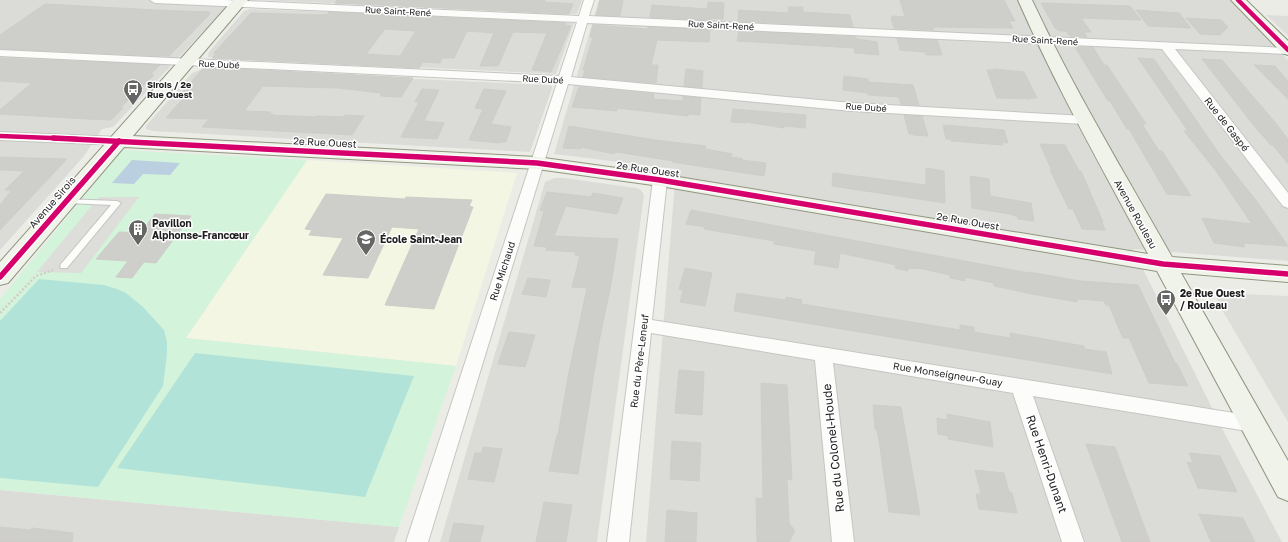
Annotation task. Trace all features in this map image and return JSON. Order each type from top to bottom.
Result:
[{"type":"street","name":"Rue Saint-René","points":[[155,0],[239,2],[1166,46],[1288,50]]},
{"type":"street","name":"Rue Michaud","points":[[417,542],[472,363],[538,163],[589,0]]},
{"type":"street","name":"Avenue Rouleau","points":[[1025,0],[1043,40],[1085,120],[1163,264],[1288,488]]},
{"type":"street","points":[[1238,0],[1288,50]]},
{"type":"street","name":"Avenue Sirois","points":[[0,277],[239,2]]},
{"type":"street","name":"Rue de Gaspé","points":[[1166,46],[1288,203]]},
{"type":"street","name":"Rue Dubé","points":[[0,53],[563,80],[852,107],[1085,120]]},
{"type":"street","name":"2e Rue Ouest","points":[[0,136],[538,163],[660,180],[1163,264],[1288,274]]},
{"type":"street","name":"Rue du Père-Leneuf","points":[[618,542],[660,180]]},
{"type":"street","name":"Rue Monseigneur-Guay","points":[[643,325],[1253,424]]},
{"type":"street","name":"Rue du Colonel-Houde","points":[[823,354],[843,542]]},
{"type":"street","name":"Rue Henri-Dunant","points":[[1020,386],[1073,542]]},
{"type":"lane","points":[[64,266],[118,203],[67,201]]},
{"type":"path","points":[[0,313],[36,276],[43,272],[64,266]]},
{"type":"shaded area","points":[[0,0],[233,0],[113,127],[102,129],[84,156],[0,250]]},
{"type":"shaded area","points":[[259,0],[582,0],[577,14]]},
{"type":"shaded area","points":[[599,0],[1230,0],[1288,60],[1288,261],[1133,249],[1226,436],[1282,542],[646,542],[676,169],[554,154]]},
{"type":"shaded area","points":[[250,9],[574,23],[556,74],[208,57],[209,52],[244,11]]},
{"type":"shaded area","points":[[1266,15],[1288,16],[1288,36]]},
{"type":"shaded area","points":[[203,69],[546,85],[552,86],[552,88],[530,152],[153,131],[146,129],[146,126],[192,73]]},
{"type":"shaded area","points":[[122,150],[307,160],[186,338],[456,366],[399,527],[0,490],[0,299]]},
{"type":"shaded area","points":[[132,160],[180,163],[170,175],[143,174],[134,184],[112,183]]},
{"type":"shaded area","name":"École Saint-Jean","points":[[307,160],[517,173],[456,366],[186,338]]},
{"type":"shaded area","points":[[555,178],[636,188],[641,190],[644,195],[597,542],[440,542],[545,182]]},
{"type":"shaded area","points":[[99,197],[139,197],[81,273],[37,272]]},
{"type":"shaded area","points":[[39,279],[104,285],[117,289],[126,293],[143,307],[164,330],[167,342],[167,354],[163,386],[98,487],[0,478],[0,321]]},
{"type":"shaded area","points":[[1222,293],[1288,296],[1288,422],[1218,303],[1217,297]]},
{"type":"shaded area","points":[[195,353],[414,376],[365,497],[117,468]]},
{"type":"shaded area","points":[[0,490],[399,527],[394,542],[0,542]]},
{"type":"building","points":[[337,0],[545,0],[544,2],[573,4],[569,14],[335,3]]},
{"type":"building","points":[[600,0],[623,0],[620,16],[596,15]]},
{"type":"building","points":[[900,0],[1004,0],[1015,21],[1009,21],[1013,28],[932,27],[934,30],[894,28],[891,18],[892,16],[905,17]]},
{"type":"building","points":[[708,2],[724,3],[723,19],[711,18],[711,20],[650,17],[652,5],[707,9]]},
{"type":"building","points":[[1041,3],[1130,6],[1141,20],[1081,18],[1091,32],[1084,32],[1087,37],[1070,36],[1066,31],[1060,31],[1055,28]]},
{"type":"building","points":[[45,4],[210,12],[207,14],[210,14],[169,56],[0,49],[0,35]]},
{"type":"building","points":[[788,7],[803,7],[803,12],[850,15],[853,27],[738,21],[739,10],[789,13]]},
{"type":"building","points":[[1136,10],[1179,13],[1191,28],[1148,26]]},
{"type":"building","points":[[329,12],[566,23],[565,25],[571,26],[551,72],[532,70],[547,33],[513,32],[498,66],[480,66],[494,33],[467,31],[454,58],[442,58],[440,63],[423,62],[419,68],[212,58],[216,54],[214,53],[251,13],[328,14]],"holes":[[[385,29],[416,31],[400,56],[366,54]]]},
{"type":"building","points":[[1186,18],[1221,20],[1228,27],[1220,35],[1200,34]]},
{"type":"building","points":[[593,25],[647,29],[648,27],[710,30],[709,42],[657,40],[651,65],[658,65],[656,83],[583,77],[585,70],[583,70],[593,37],[590,37]]},
{"type":"building","points":[[739,31],[856,37],[857,39],[877,42],[879,55],[855,53],[854,48],[737,41]]},
{"type":"building","points":[[897,38],[937,40],[942,55],[926,55],[925,52],[900,50]]},
{"type":"building","points":[[1075,47],[1093,47],[1104,65],[1107,65],[1146,124],[1142,124],[1159,151],[1162,151],[1191,196],[1167,194],[1129,129],[1127,129],[1110,101],[1108,101]]},
{"type":"building","points":[[0,58],[160,65],[151,74],[154,75],[120,108],[123,108],[111,120],[88,119],[0,114],[0,110],[32,83],[0,81]]},
{"type":"building","points":[[1138,58],[1154,59],[1220,155],[1258,203],[1288,246],[1243,243],[1245,247],[1214,243],[1202,218],[1252,224],[1216,171],[1184,131],[1188,131]]},
{"type":"building","points":[[1202,59],[1222,60],[1274,121],[1288,139],[1288,164],[1273,145],[1271,145],[1255,127]]},
{"type":"building","points":[[1254,65],[1275,66],[1288,81],[1288,99]]},
{"type":"building","points":[[204,67],[413,78],[401,97],[381,96],[381,93],[338,88],[263,86],[244,111],[271,112],[269,114],[273,114],[272,115],[315,117],[343,117],[345,115],[364,116],[352,135],[202,127],[209,119],[166,118],[185,96],[179,96]]},
{"type":"building","points":[[686,69],[703,71],[702,88],[684,86]]},
{"type":"building","points":[[994,69],[1024,72],[1037,98],[997,98],[987,70],[995,70]]},
{"type":"building","points":[[844,76],[868,79],[868,82],[913,85],[919,105],[901,104],[899,97],[868,95],[868,93],[843,90]]},
{"type":"building","points":[[579,87],[654,94],[653,99],[683,101],[683,96],[701,98],[700,115],[689,114],[688,116],[617,108],[617,111],[572,107]]},
{"type":"building","points":[[422,89],[439,90],[424,121],[444,123],[437,139],[401,137],[419,102],[415,102]]},
{"type":"building","points":[[484,89],[506,91],[491,124],[511,127],[506,142],[500,143],[469,140],[483,109],[475,108]]},
{"type":"building","points":[[733,109],[806,115],[805,128],[784,126],[784,128],[746,122],[731,122]]},
{"type":"building","points":[[904,115],[922,116],[928,136],[909,134]]},
{"type":"building","points":[[943,125],[1004,130],[1008,143],[1002,142],[1003,145],[951,141],[951,139],[946,139]]},
{"type":"building","points":[[569,126],[655,140],[706,146],[705,149],[732,154],[731,157],[766,163],[764,176],[623,153],[615,152],[614,154],[581,147],[581,149],[563,148]]},
{"type":"building","points":[[1040,144],[1065,145],[1079,171],[1081,171],[1105,230],[1082,229],[1073,209],[1069,209],[1050,170],[1052,171]]},
{"type":"building","points":[[0,157],[67,159],[0,230],[0,205],[12,190],[5,190],[24,171],[0,170]]},
{"type":"building","points":[[926,168],[944,171],[945,203],[832,186],[833,173],[926,185]]},
{"type":"building","points":[[970,176],[989,179],[990,196],[1031,203],[1034,221],[1018,219],[1018,217],[1010,214],[972,208]]},
{"type":"building","points":[[547,192],[591,197],[593,193],[623,198],[617,214],[566,206],[554,236],[618,239],[612,279],[599,342],[578,474],[549,471],[558,435],[569,372],[587,288],[572,287],[580,256],[575,255],[575,252],[546,250],[547,247],[534,246],[544,211],[540,210]]},
{"type":"building","points":[[326,194],[405,199],[406,197],[472,200],[469,206],[473,207],[434,309],[385,305],[419,229],[392,227],[368,278],[323,275],[343,238],[309,235],[312,230],[305,229]]},
{"type":"building","points":[[691,210],[1029,273],[1080,281],[1138,285],[1175,363],[1177,364],[1188,386],[1149,383],[1129,338],[1123,338],[1109,305],[1106,305],[1104,301],[1077,299],[1077,302],[1032,294],[994,286],[994,283],[965,277],[965,281],[950,278],[950,275],[923,269],[908,268],[908,271],[895,268],[896,265],[840,253],[838,268],[814,264],[816,251],[774,244],[774,241],[704,229],[705,227],[686,224]]},
{"type":"building","name":"Pavillon Alphonse-Francœur","points":[[155,214],[191,216],[156,263],[144,262],[132,278],[116,277],[128,261],[96,259],[119,232],[140,233]]},
{"type":"building","points":[[685,268],[712,273],[705,306],[680,302],[683,290],[679,289]]},
{"type":"building","points":[[528,278],[550,280],[546,297],[522,294]]},
{"type":"building","points":[[737,293],[786,300],[786,297],[802,300],[801,304],[960,330],[960,325],[974,327],[974,332],[1010,338],[1010,333],[1084,346],[1084,349],[1106,352],[1112,374],[734,311]]},
{"type":"building","points":[[509,332],[535,335],[525,367],[498,364]]},
{"type":"building","points":[[679,370],[704,372],[702,415],[675,413]]},
{"type":"building","points":[[761,383],[787,385],[792,480],[787,479],[789,523],[795,531],[789,542],[757,542],[756,498],[763,499]]},
{"type":"building","points":[[873,405],[901,407],[920,515],[889,512],[879,440],[877,430],[875,429]]},
{"type":"building","points":[[947,414],[990,422],[993,447],[948,439],[948,436],[938,434],[937,418],[947,420]]},
{"type":"building","points":[[672,441],[701,443],[699,481],[670,479]]},
{"type":"building","points":[[1086,444],[1115,447],[1150,542],[1122,542]]},
{"type":"building","points":[[483,447],[502,449],[494,482],[468,479],[475,453],[482,453]]},
{"type":"building","points":[[1189,453],[1220,456],[1237,492],[1198,488],[1187,462],[1193,463]]},
{"type":"building","points":[[975,470],[1004,473],[1009,492],[1012,493],[1017,513],[979,509],[976,494],[981,494]]},
{"type":"building","points":[[544,502],[572,505],[566,542],[536,542]]},
{"type":"building","points":[[667,510],[697,513],[696,542],[665,542]]},
{"type":"building","points":[[1199,514],[1243,518],[1255,542],[1211,542]]},
{"type":"building","points":[[454,523],[484,526],[480,542],[449,542]]},
{"type":"building","points":[[0,527],[31,530],[32,528],[73,533],[72,542],[0,542]]},
{"type":"cycle path","points":[[1238,0],[1288,50]]},
{"type":"cycle path","points":[[0,136],[537,163],[660,180],[1163,264],[1288,274]]},
{"type":"cycle path","points":[[0,277],[119,141]]},
{"type":"place","name":"Sirois / 2e Rue Ouest","points":[[133,106]]},
{"type":"place","name":"Pavillon Alphonse-Francœur","points":[[138,246]]},
{"type":"place","name":"École Saint-Jean","points":[[366,256]]},
{"type":"place","name":"2e Rue Ouest / Rouleau","points":[[1166,316]]}]
